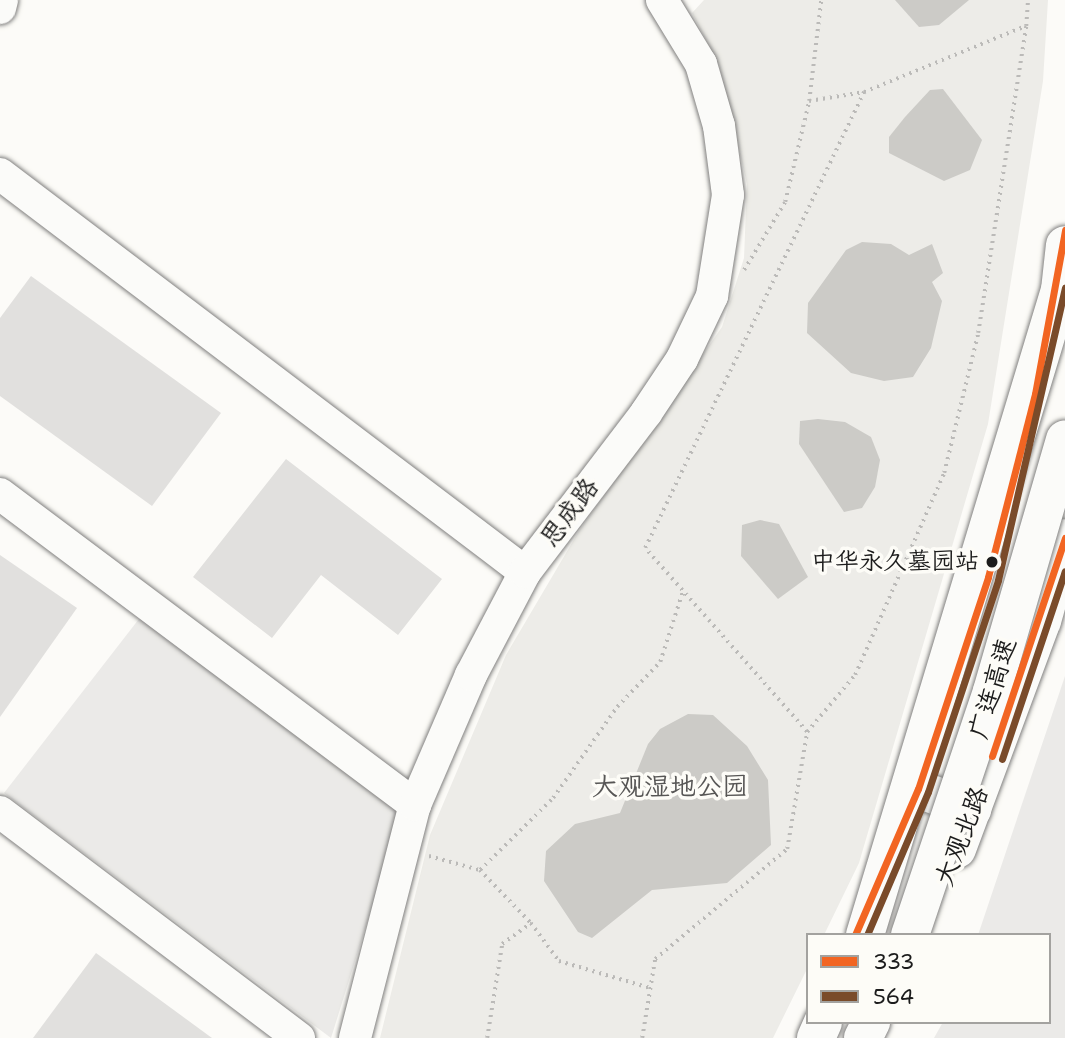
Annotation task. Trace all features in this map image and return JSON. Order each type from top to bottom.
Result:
[{"type":"main road","points":[[856,933],[918,789],[1009,498],[1065,230]]},
{"type":"main road","name":"广连高速","points":[[866,933],[1048,330],[1065,245]]},
{"type":"main road","name":"广连高速","points":[[911,933],[992,691],[1065,439]]},
{"type":"main road","name":"大观北路","points":[[923,933],[1042,621],[1065,538]]},
{"type":"main road","points":[[918,789],[972,810]]},
{"type":"main road","points":[[893,850],[947,874]]},
{"type":"street","points":[[0,8],[2,0]]},
{"type":"street","name":"思成路","points":[[355,1038],[401,848],[415,805],[525,572],[682,359],[721,263],[728,195],[719,126],[701,64],[662,0]]},
{"type":"street","points":[[0,174],[525,572]]},
{"type":"street","points":[[0,494],[415,805]]},
{"type":"street","points":[[0,812],[299,1038]]},
{"type":"path","points":[[737,281],[785,202],[808,101],[821,0]]},
{"type":"path","points":[[642,1038],[655,959],[787,849],[807,732],[855,675],[943,473],[978,333],[1028,0]]},
{"type":"path","points":[[808,101],[864,92],[1026,26]]},
{"type":"path","points":[[807,732],[645,548],[864,92]]},
{"type":"path","points":[[480,870],[553,797],[617,708],[660,662],[683,591]]},
{"type":"path","points":[[401,848],[480,870],[531,923],[559,961],[650,988]]},
{"type":"path","points":[[488,1038],[502,944],[531,923]]},
{"type":"shaded area","points":[[895,0],[969,0],[939,25],[919,27]]},
{"type":"shaded area","points":[[943,89],[982,140],[970,170],[944,181],[889,153],[889,137],[905,117],[930,90]]},
{"type":"shaded area","points":[[862,242],[891,244],[909,255],[932,244],[943,273],[932,282],[942,301],[931,348],[913,377],[884,381],[851,373],[807,333],[808,303],[846,250]]},
{"type":"shaded area","points":[[818,419],[845,422],[871,437],[880,460],[875,487],[862,508],[844,512],[799,444],[800,421]]},
{"type":"shaded area","points":[[760,520],[779,524],[808,577],[778,599],[741,556],[742,525]]},
{"type":"shaded area","points":[[142,615],[401,814],[331,1038],[4,793]]},
{"type":"shaded area","points":[[1065,676],[1065,1038],[934,1038],[942,1024],[1051,1024],[1051,933],[979,933]]},
{"type":"shaded area","points":[[688,714],[713,715],[747,746],[768,780],[771,845],[727,883],[652,890],[592,938],[578,932],[544,881],[546,851],[575,824],[620,813],[648,744],[660,729]]},
{"type":"green space","name":"大观湿地公园","points":[[704,0],[1048,0],[1043,81],[988,424],[859,863],[825,933],[806,933],[806,971],[773,1038],[380,1038],[430,835],[506,655],[579,531],[722,327],[744,258],[747,184],[719,65],[692,13]]},
{"type":"building","points":[[31,276],[221,413],[152,506],[0,396],[0,318]]},
{"type":"building","points":[[286,459],[442,579],[398,635],[321,575],[272,638],[193,577]]},
{"type":"building","points":[[0,555],[77,608],[0,717]]},
{"type":"building","points":[[96,953],[212,1038],[33,1038]]},
{"type":"transit line","name":"333","points":[[856,933],[918,789],[988,577],[1035,394],[1065,230]]},
{"type":"transit line","name":"564","points":[[868,933],[928,792],[998,580],[1065,288]]},
{"type":"transit line","name":"333","points":[[992,756],[1065,538]]},
{"type":"transit line","name":"564","points":[[1002,759],[1065,571]]},
{"type":"place","name":"中华永久墓园站","points":[[992,562]]}]
